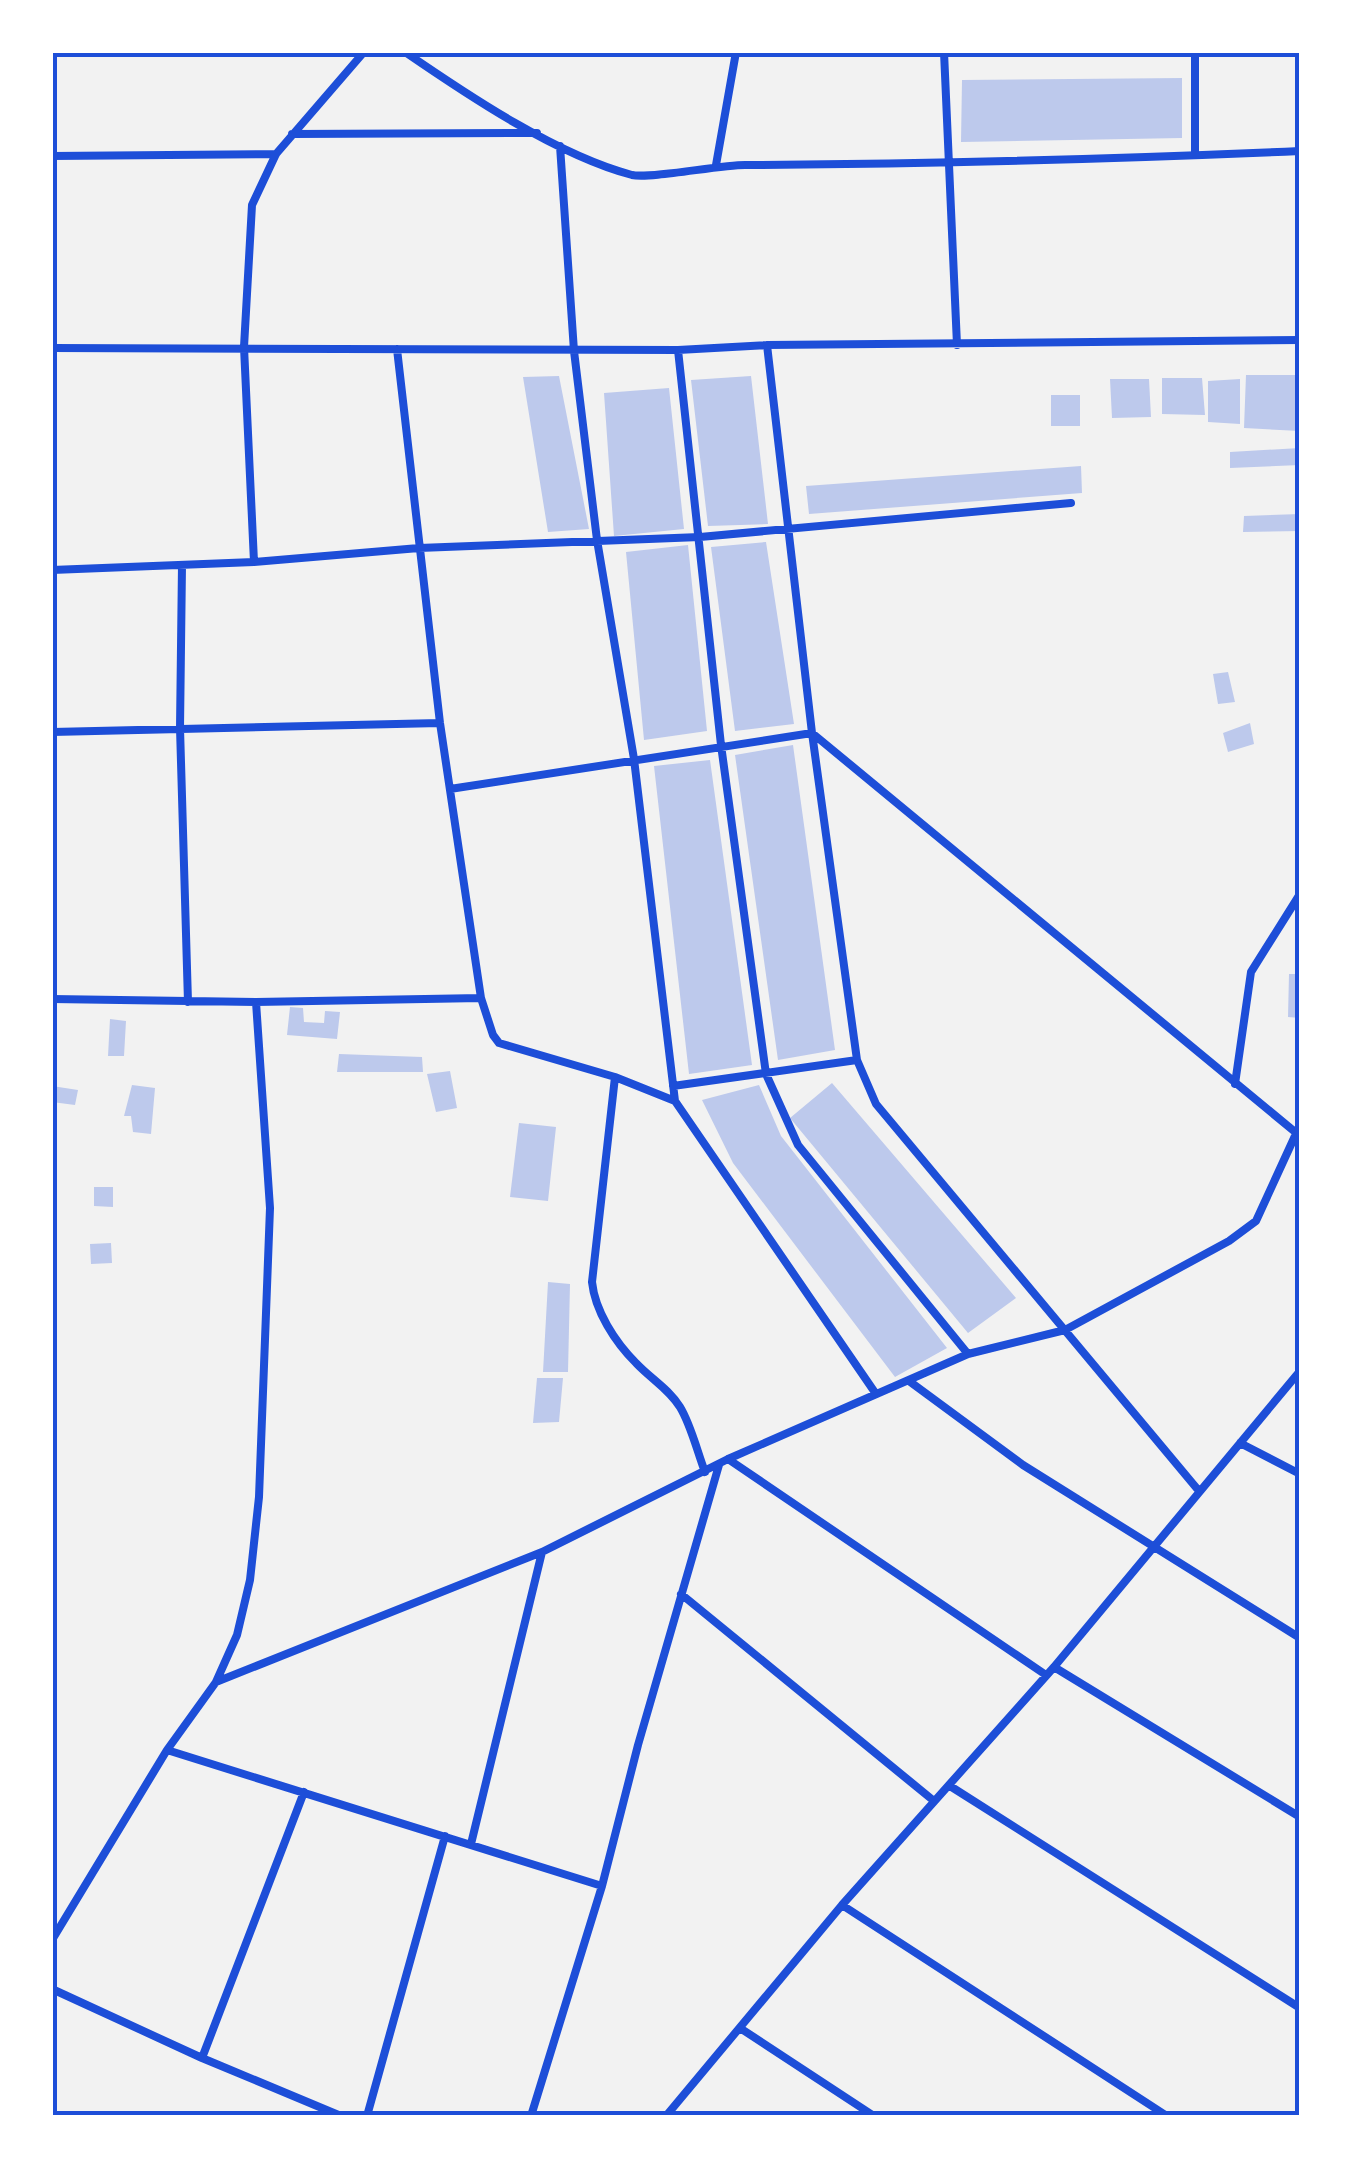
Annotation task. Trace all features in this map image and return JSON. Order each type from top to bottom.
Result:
[{"type":"street","points":[[254,562],[244,347],[252,205],[276,154],[364,52]]},
{"type":"street","points":[[405,52],[560,146],[636,176],[716,165],[947,164],[1300,150]]},
{"type":"street","points":[[716,165],[736,52]]},
{"type":"street","points":[[944,52],[957,345]]},
{"type":"street","points":[[1194,52],[1195,155]]},
{"type":"street","points":[[292,134],[538,133]]},
{"type":"street","points":[[560,146],[574,351],[597,540],[634,759],[676,1101],[876,1394]]},
{"type":"street","points":[[52,156],[276,154]]},
{"type":"street","points":[[52,348],[574,351],[766,345],[1300,340]]},
{"type":"street","points":[[766,345],[812,733],[857,1060],[876,1104],[1199,1491]]},
{"type":"street","points":[[397,349],[440,722],[480,998],[493,1036],[499,1043],[615,1077],[676,1101]]},
{"type":"street","points":[[678,350],[721,745],[766,1074],[798,1145],[968,1354]]},
{"type":"street","points":[[52,570],[254,562],[419,548],[700,537],[1071,503]]},
{"type":"street","points":[[182,566],[180,728],[188,1002]]},
{"type":"street","points":[[52,732],[440,722]]},
{"type":"street","points":[[216,1682],[542,1552],[728,1459],[968,1354],[1065,1330],[1228,1241],[1256,1221],[1298,1131],[1235,1084],[812,733],[450,789]]},
{"type":"street","points":[[1235,1084],[1251,972],[1300,894]]},
{"type":"street","points":[[52,999],[256,1002],[480,998]]},
{"type":"street","points":[[52,1940],[166,1750],[216,1682],[237,1635],[246,1598],[259,1497],[270,1208],[256,1002]]},
{"type":"street","points":[[673,1086],[857,1060]]},
{"type":"street","points":[[615,1077],[594,1295],[612,1332],[635,1363],[667,1389],[682,1410],[705,1472]]},
{"type":"street","points":[[666,2116],[842,1906],[1054,1667],[1300,1371]]},
{"type":"street","points":[[909,1382],[1023,1465],[1300,1638]]},
{"type":"street","points":[[1240,1443],[1300,1474]]},
{"type":"street","points":[[728,1459],[1046,1675]]},
{"type":"street","points":[[530,2116],[602,1886],[638,1745],[720,1465]]},
{"type":"street","points":[[471,1844],[542,1552]]},
{"type":"street","points":[[681,1594],[934,1802]]},
{"type":"street","points":[[1054,1667],[1300,1816]]},
{"type":"street","points":[[166,1750],[602,1886]]},
{"type":"street","points":[[950,1786],[1300,2008]]},
{"type":"street","points":[[202,2058],[304,1792]]},
{"type":"street","points":[[367,2116],[445,1836]]},
{"type":"street","points":[[842,1906],[1167,2116]]},
{"type":"street","points":[[52,1989],[202,2058],[342,2116]]},
{"type":"street","points":[[740,2028],[874,2116]]},
{"type":"building","points":[[967,52],[1184,52],[1184,57],[967,57]]},
{"type":"building","points":[[1182,78],[1182,138],[961,142],[962,80]]},
{"type":"building","points":[[1246,375],[1300,375],[1300,431],[1244,428]]},
{"type":"building","points":[[559,376],[589,529],[548,532],[523,377]]},
{"type":"building","points":[[751,376],[768,524],[708,526],[691,380]]},
{"type":"building","points":[[1162,378],[1202,378],[1205,415],[1162,414]]},
{"type":"building","points":[[1110,379],[1149,379],[1151,417],[1112,418]]},
{"type":"building","points":[[1240,379],[1240,424],[1208,422],[1208,381]]},
{"type":"building","points":[[669,388],[684,529],[614,536],[604,393]]},
{"type":"building","points":[[1051,395],[1080,395],[1080,426],[1051,426]]},
{"type":"building","points":[[1300,448],[1300,465],[1230,468],[1230,452]]},
{"type":"building","points":[[1081,466],[1082,493],[809,514],[806,486]]},
{"type":"building","points":[[1300,514],[1300,531],[1243,532],[1244,516]]},
{"type":"building","points":[[766,542],[794,724],[735,731],[711,547]]},
{"type":"building","points":[[688,545],[707,731],[644,740],[626,552]]},
{"type":"building","points":[[1228,672],[1235,702],[1218,704],[1213,674]]},
{"type":"building","points":[[1250,723],[1254,744],[1228,752],[1223,733]]},
{"type":"building","points":[[793,745],[835,1050],[778,1060],[735,755]]},
{"type":"building","points":[[710,760],[752,1065],[689,1074],[654,766]]},
{"type":"building","points":[[1289,974],[1300,974],[1300,1018],[1288,1017]]},
{"type":"building","points":[[290,1007],[303,1008],[304,1022],[324,1023],[325,1011],[340,1012],[337,1039],[287,1035]]},
{"type":"building","points":[[110,1019],[126,1021],[124,1056],[108,1056]]},
{"type":"building","points":[[339,1054],[422,1057],[423,1072],[337,1072]]},
{"type":"building","points":[[450,1071],[457,1108],[436,1112],[427,1074]]},
{"type":"building","points":[[832,1083],[1016,1298],[968,1333],[790,1118]]},
{"type":"building","points":[[132,1085],[155,1088],[151,1134],[133,1132],[131,1116],[124,1116]]},
{"type":"building","points":[[759,1085],[781,1136],[947,1348],[895,1377],[733,1163],[702,1100]]},
{"type":"building","points":[[52,1086],[78,1090],[75,1105],[52,1102]]},
{"type":"building","points":[[519,1123],[556,1127],[548,1201],[510,1197]]},
{"type":"building","points":[[94,1187],[113,1187],[113,1207],[94,1206]]},
{"type":"building","points":[[111,1243],[112,1263],[91,1264],[90,1244]]},
{"type":"building","points":[[548,1282],[570,1284],[568,1372],[543,1372]]},
{"type":"building","points":[[537,1378],[563,1378],[559,1422],[533,1423]]}]
